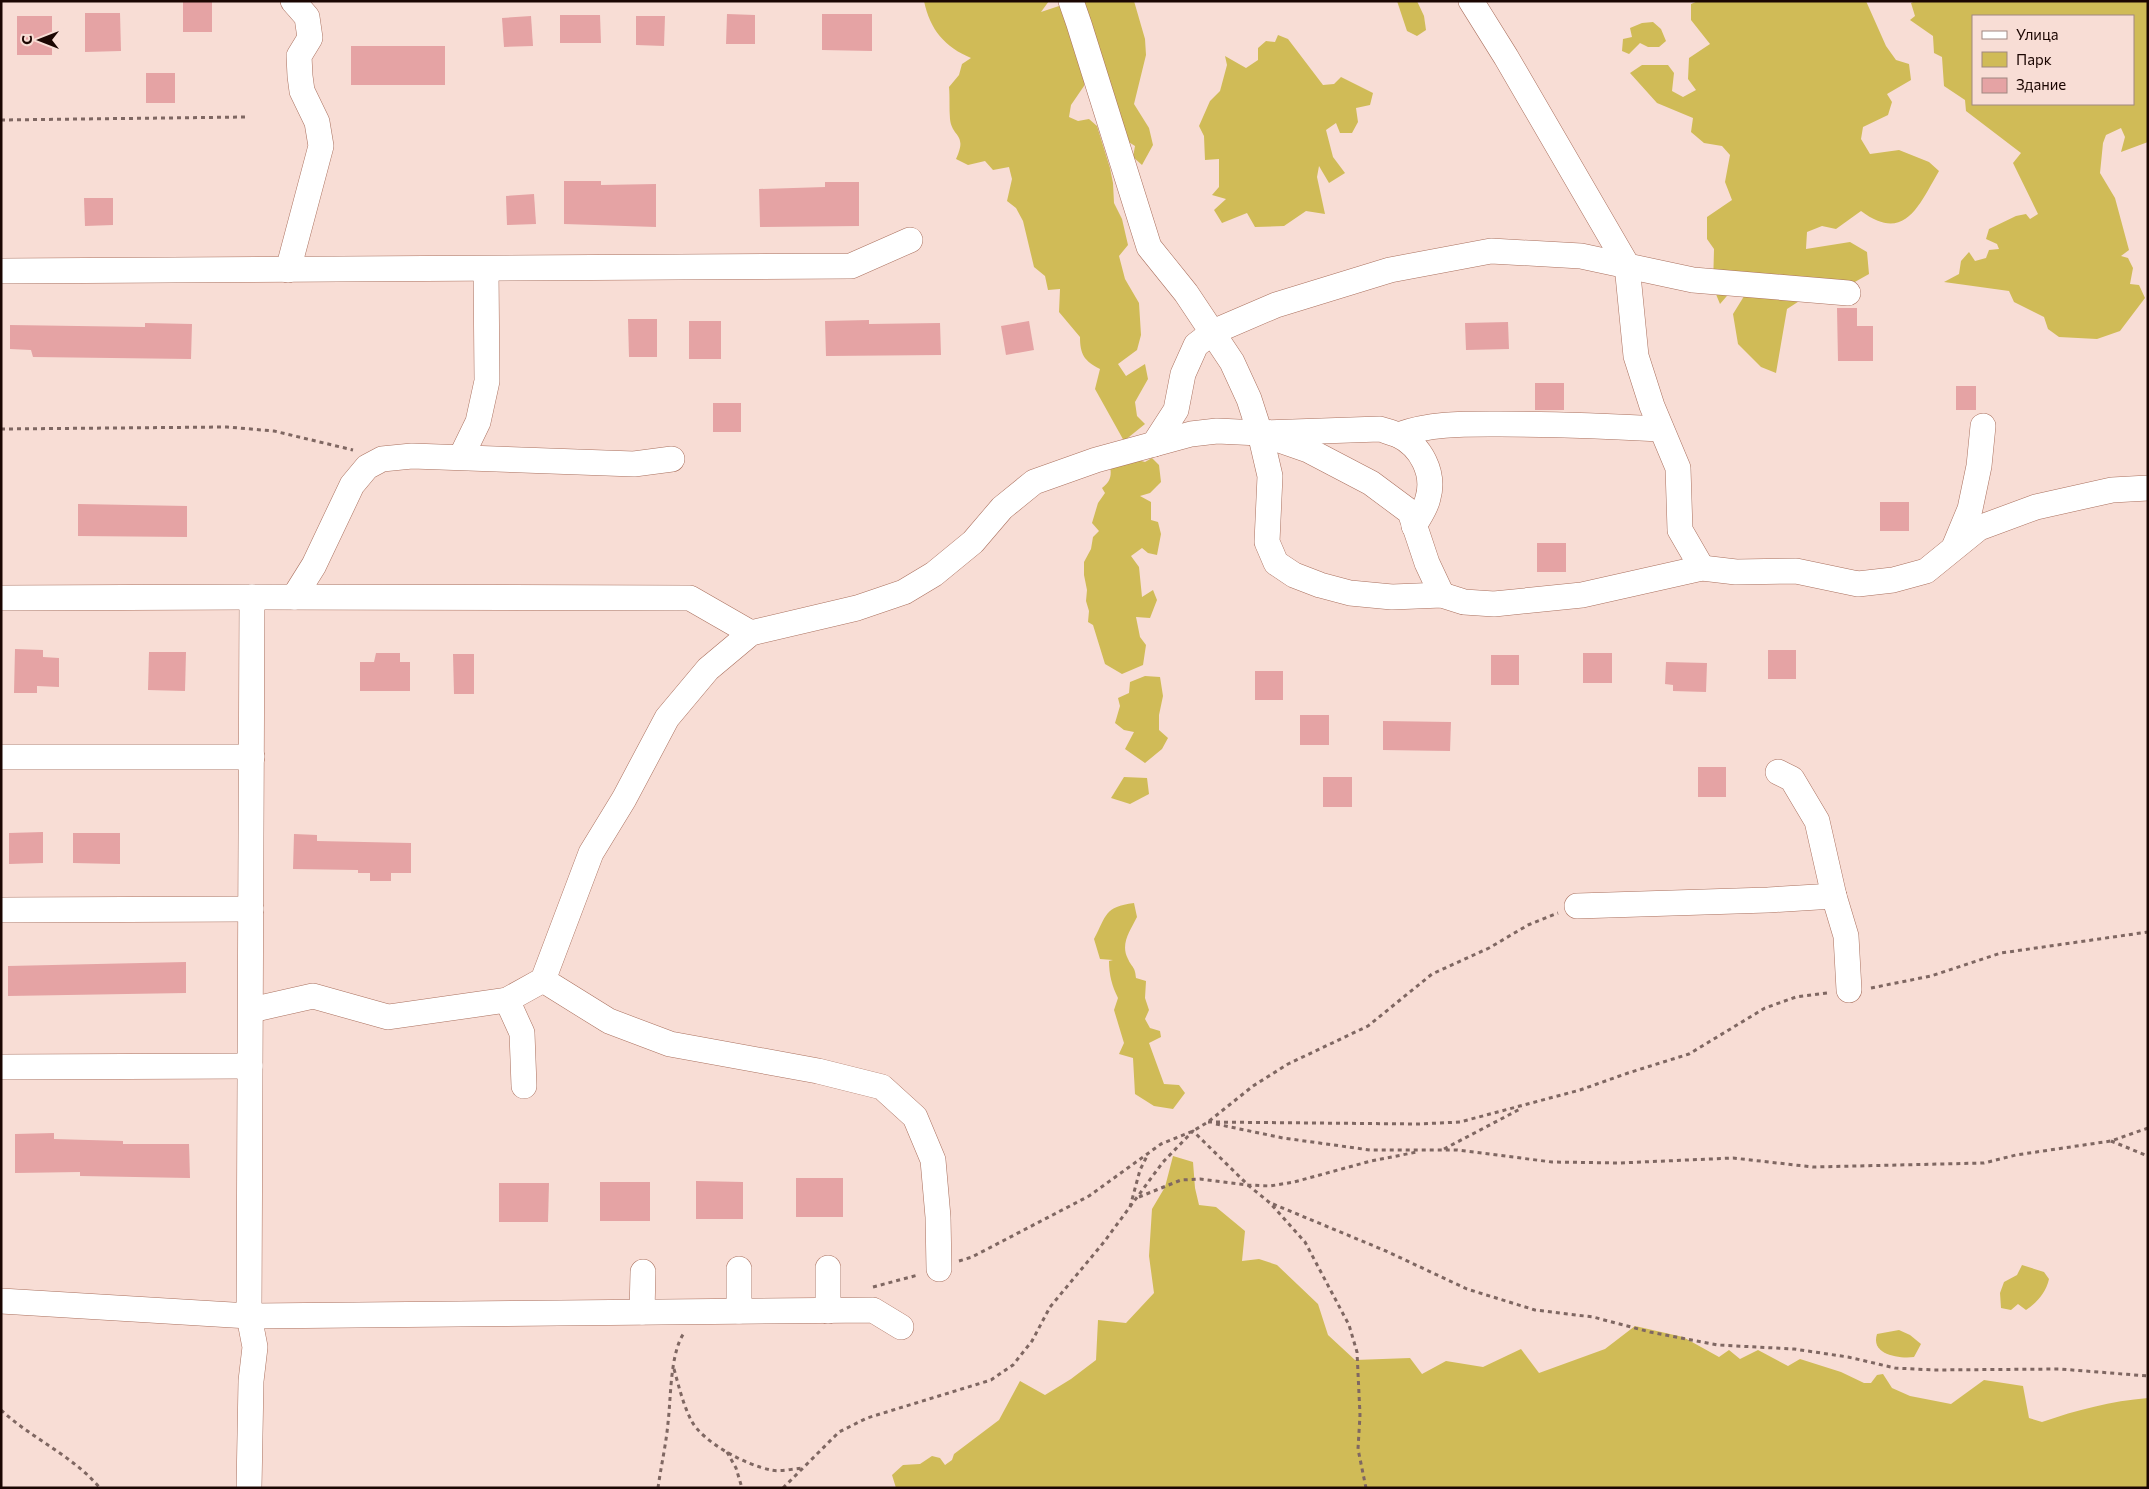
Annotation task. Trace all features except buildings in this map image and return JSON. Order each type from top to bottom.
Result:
[{"type":"street","points":[[288,270],[321,146],[317,122],[302,91],[300,76],[299,56],[310,38],[307,17],[293,1]]},
{"type":"street","points":[[1070,1],[1150,247],[1213,332],[1232,362],[1249,399],[1260,433],[1270,476],[1267,542],[1276,563],[1294,575],[1320,585],[1350,593],[1392,597],[1442,595],[1464,602],[1494,604],[1582,595],[1702,568],[1736,572],[1796,571],[1858,584],[1893,580],[1926,570],[1979,528],[2036,507],[2112,490],[2148,488]]},
{"type":"street","points":[[1471,1],[1506,57],[1627,265],[1636,356],[1661,429],[1678,468],[1680,530],[1702,568]]},
{"type":"street","points":[[1,271],[851,266],[910,240]]},
{"type":"street","points":[[1154,444],[1176,410],[1183,374],[1196,346],[1213,332],[1276,305],[1390,270],[1491,251],[1582,256],[1693,280],[1848,293]]},
{"type":"street","points":[[461,458],[478,422],[488,382],[486,269]]},
{"type":"street","points":[[1398,435],[1440,424],[1585,424],[1661,429]]},
{"type":"street","points":[[1954,548],[1970,508],[1979,466],[1983,426]]},
{"type":"street","points":[[250,1010],[313,996],[388,1017],[507,1000],[543,980],[591,853],[624,799],[667,718],[708,669],[751,633],[857,608],[904,592],[934,574],[973,542],[1002,508],[1034,482],[1096,460],[1191,434],[1217,431],[1260,433],[1380,429],[1398,435],[1413,445],[1423,457],[1430,477],[1428,498],[1414,526]]},
{"type":"street","points":[[1260,433],[1308,450],[1371,483],[1410,512],[1427,563],[1442,595]]},
{"type":"street","points":[[294,597],[314,565],[352,485],[367,468],[382,459],[412,456],[634,464],[672,459]]},
{"type":"street","points":[[1,598],[252,596],[690,598],[751,633]]},
{"type":"street","points":[[249,1488],[251,1381],[255,1347],[249,1316],[252,596]]},
{"type":"street","points":[[1,756],[252,757]]},
{"type":"street","points":[[1778,772],[1792,779],[1817,821],[1834,896],[1846,936],[1849,990]]},
{"type":"street","points":[[1578,906],[1834,896]]},
{"type":"street","points":[[1,910],[251,909]]},
{"type":"street","points":[[543,980],[609,1021],[670,1044],[818,1071],[882,1087],[914,1117],[933,1160],[938,1217],[939,1269]]},
{"type":"street","points":[[507,1000],[522,1033],[524,1086]]},
{"type":"street","points":[[1,1067],[250,1066]]},
{"type":"street","points":[[828,1268],[828,1311]]},
{"type":"street","points":[[739,1269],[739,1312]]},
{"type":"street","points":[[642,1312],[643,1272]]},
{"type":"street","points":[[1,1301],[249,1316],[873,1310],[901,1327]]},
{"type":"path","points":[[1,120],[245,117]]},
{"type":"path","points":[[1,429],[227,427],[274,431],[336,444],[382,459]]},
{"type":"path","points":[[865,1290],[939,1269],[972,1257],[1089,1196],[1161,1144],[1193,1131],[1208,1122],[1253,1086],[1288,1064],[1368,1026],[1432,974],[1488,948],[1528,925],[1578,906]]},
{"type":"path","points":[[1208,1122],[1419,1124],[1460,1122],[1527,1105],[1442,1150]]},
{"type":"path","points":[[1208,1122],[1282,1138],[1370,1150],[1457,1150],[1552,1162],[1619,1163],[1733,1158],[1813,1167],[1984,1163],[2016,1155],[2111,1141],[2148,1128]]},
{"type":"path","points":[[1193,1131],[1248,1186],[1270,1203],[1305,1242],[1349,1325],[1357,1352],[1360,1414],[1358,1449],[1366,1488]]},
{"type":"path","points":[[783,1488],[839,1432],[867,1418],[991,1380],[1013,1365],[1032,1340],[1050,1307],[1129,1209],[1163,1162],[1193,1131]]},
{"type":"path","points":[[2111,1141],[2148,1156]]},
{"type":"path","points":[[1138,1197],[1181,1180],[1200,1179],[1248,1186],[1270,1186],[1294,1182],[1425,1150]]},
{"type":"path","points":[[1129,1209],[1140,1170],[1147,1155]]},
{"type":"path","points":[[1270,1203],[1386,1251],[1467,1289],[1535,1310],[1593,1317],[1650,1332],[1718,1345],[1794,1349],[1848,1357],[1895,1368],[1934,1370],[2060,1369],[2148,1376]]},
{"type":"path","points":[[658,1488],[674,1368],[680,1339],[699,1312]]},
{"type":"path","points":[[674,1368],[682,1400],[692,1422],[714,1444],[749,1463],[773,1471],[802,1468]]},
{"type":"path","points":[[1,1410],[59,1450],[92,1478],[100,1488]]},
{"type":"path","points":[[726,1450],[736,1468],[742,1488]]},
{"type":"green space","points":[[924,1],[1049,1],[1041,12],[1059,6],[1068,18],[1084,74],[1084,86],[1071,105],[1069,117],[1078,121],[1089,119],[1097,126],[1110,168],[1114,203],[1122,219],[1128,245],[1119,256],[1125,279],[1139,303],[1141,335],[1137,350],[1118,364],[1126,376],[1145,364],[1148,379],[1135,402],[1137,416],[1145,424],[1124,441],[1095,389],[1100,369],[1090,363],[1084,356],[1080,337],[1059,312],[1060,289],[1048,290],[1045,276],[1034,267],[1023,221],[1016,208],[1007,201],[1012,179],[1009,167],[993,170],[985,161],[968,165],[956,159],[960,140],[951,125],[949,87],[959,75],[962,64],[971,58],[954,49],[940,36],[930,21]]},
{"type":"green space","points":[[1074,1],[1134,1],[1145,39],[1146,55],[1134,104],[1149,128],[1153,145],[1142,165],[1133,157],[1135,146],[1124,139]]},
{"type":"green space","points":[[1397,1],[1417,1],[1424,16],[1426,30],[1417,36],[1407,31]]},
{"type":"green space","points":[[1698,1],[1866,1],[1886,46],[1896,60],[1909,64],[1911,80],[1887,94],[1892,102],[1888,115],[1863,127],[1861,139],[1870,154],[1899,150],[1929,162],[1939,171],[1917,207],[1900,222],[1889,223],[1876,220],[1861,211],[1836,229],[1822,226],[1807,232],[1806,249],[1850,242],[1867,252],[1869,274],[1853,283],[1804,298],[1787,309],[1776,373],[1761,367],[1738,344],[1733,314],[1746,293],[1738,283],[1720,304],[1713,287],[1714,249],[1707,239],[1707,217],[1732,200],[1725,182],[1730,155],[1722,146],[1704,143],[1691,132],[1693,118],[1657,103],[1630,73],[1642,65],[1668,65],[1674,73],[1672,91],[1683,97],[1696,90],[1688,79],[1689,58],[1710,44],[1691,20],[1691,4]]},
{"type":"green space","points":[[1915,1],[2148,1],[2148,142],[2121,152],[2125,137],[2121,128],[2106,135],[2103,143],[2100,173],[2115,198],[2129,250],[2121,256],[2128,258],[2133,268],[2130,284],[2139,285],[2145,298],[2120,331],[2097,339],[2059,337],[2048,329],[2044,317],[2014,302],[2009,291],[1944,282],[1959,274],[1961,261],[1969,252],[1975,261],[1986,258],[1989,250],[1999,249],[1997,244],[1986,239],[1989,229],[2016,216],[2026,214],[2030,219],[2038,214],[2013,163],[2021,153],[1966,111],[1965,100],[1944,86],[1942,57],[1934,53],[1933,36],[1910,20],[1915,16],[1911,3]]},
{"type":"green space","points":[[1653,22],[1661,29],[1666,41],[1659,47],[1648,47],[1640,43],[1629,54],[1622,51],[1623,39],[1632,37],[1630,28],[1642,23]]},
{"type":"green space","points":[[1278,35],[1288,39],[1323,85],[1334,84],[1341,77],[1373,93],[1370,105],[1356,108],[1358,122],[1352,133],[1340,133],[1336,123],[1326,130],[1333,157],[1345,173],[1329,183],[1319,166],[1317,177],[1325,214],[1306,211],[1284,226],[1255,227],[1247,213],[1222,223],[1214,210],[1226,199],[1212,195],[1219,187],[1219,159],[1205,160],[1204,136],[1199,126],[1210,101],[1220,91],[1227,65],[1225,56],[1246,68],[1258,60],[1258,48],[1266,41],[1275,42]]},
{"type":"green space","points":[[1131,458],[1145,462],[1152,458],[1159,465],[1161,482],[1150,493],[1140,496],[1151,502],[1151,520],[1158,522],[1161,534],[1157,555],[1148,553],[1142,548],[1131,556],[1139,567],[1142,597],[1153,590],[1157,600],[1150,618],[1136,617],[1140,637],[1146,645],[1143,665],[1122,674],[1105,664],[1093,625],[1088,622],[1089,611],[1086,601],[1087,590],[1084,562],[1091,549],[1093,537],[1099,531],[1092,523],[1098,503],[1105,493],[1102,488],[1110,479],[1110,466]]},
{"type":"green space","points":[[1145,676],[1160,677],[1163,696],[1159,715],[1159,730],[1168,738],[1162,749],[1145,763],[1125,749],[1134,732],[1124,730],[1115,723],[1120,706],[1118,698],[1129,693],[1130,682]]},
{"type":"green space","points":[[1124,777],[1147,778],[1149,794],[1130,804],[1111,798]]},
{"type":"green space","points":[[1134,903],[1137,917],[1129,932],[1125,948],[1136,978],[1146,981],[1145,998],[1149,1010],[1145,1019],[1150,1028],[1160,1031],[1161,1037],[1149,1043],[1164,1084],[1179,1085],[1185,1093],[1173,1109],[1154,1106],[1135,1094],[1133,1058],[1119,1054],[1124,1043],[1114,1010],[1118,998],[1110,971],[1109,961],[1113,960],[1100,959],[1094,939],[1104,918],[1112,910]]},
{"type":"green space","points":[[1173,1156],[1193,1162],[1195,1188],[1199,1205],[1216,1207],[1245,1231],[1242,1261],[1259,1259],[1277,1265],[1318,1304],[1328,1335],[1355,1360],[1410,1358],[1422,1374],[1446,1361],[1483,1367],[1521,1349],[1539,1373],[1605,1349],[1635,1326],[1683,1337],[1719,1357],[1729,1350],[1740,1359],[1758,1350],[1788,1366],[1800,1359],[1841,1372],[1864,1383],[1871,1383],[1877,1375],[1883,1374],[1892,1388],[1910,1396],[1951,1404],[1984,1380],[2023,1386],[2029,1418],[2042,1422],[2094,1407],[2148,1398],[2148,1488],[896,1488],[892,1475],[903,1465],[920,1464],[932,1456],[940,1458],[945,1465],[952,1460],[954,1454],[999,1420],[1020,1381],[1045,1395],[1071,1379],[1096,1360],[1098,1320],[1126,1323],[1154,1293],[1149,1256],[1152,1209],[1165,1187]]},
{"type":"green space","points":[[2022,1265],[2044,1272],[2049,1279],[2046,1288],[2038,1300],[2026,1310],[2018,1304],[2011,1310],[2001,1308],[2000,1293],[2004,1282],[2017,1275]]},
{"type":"green space","points":[[1899,1330],[1910,1335],[1921,1344],[1914,1357],[1894,1356],[1882,1351],[1878,1347],[1876,1341],[1877,1334]]}]
